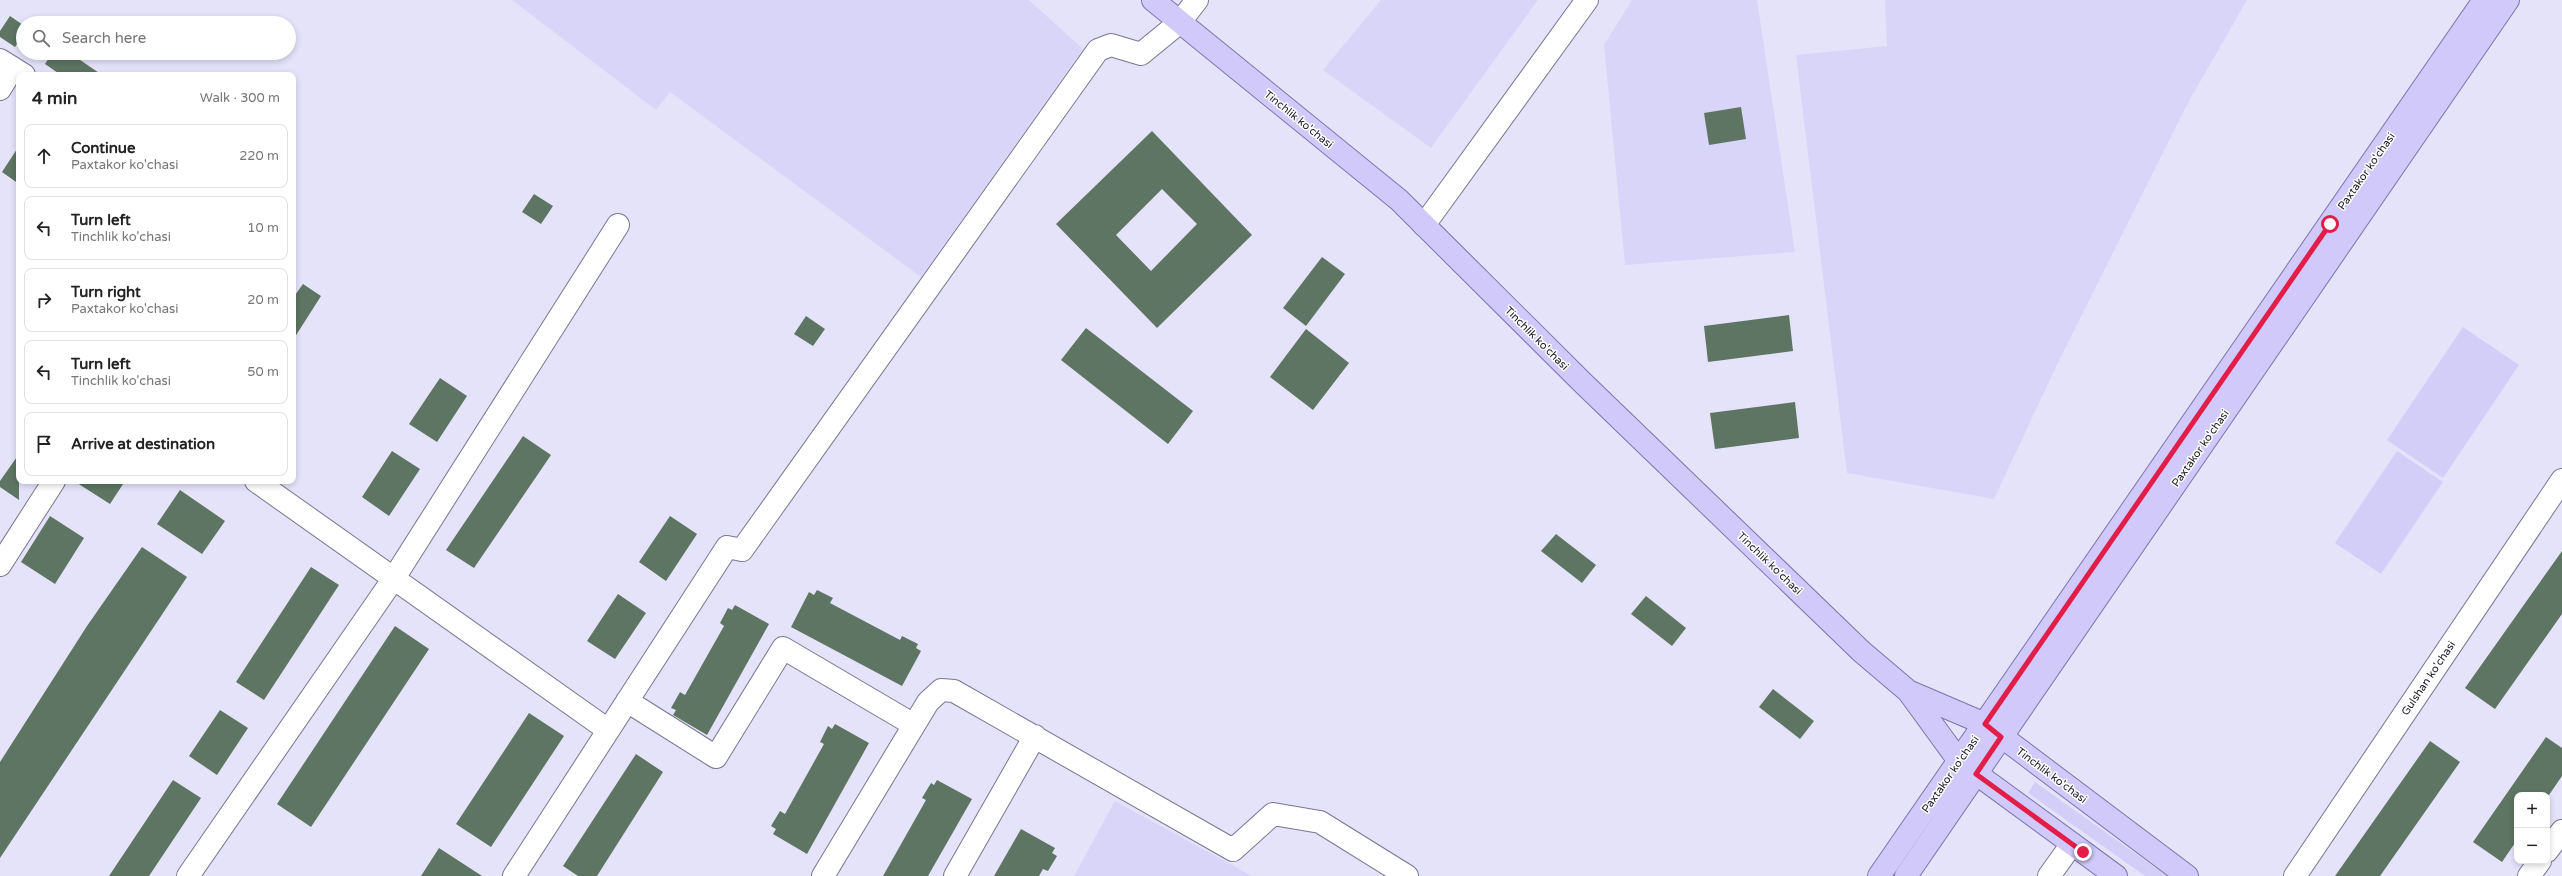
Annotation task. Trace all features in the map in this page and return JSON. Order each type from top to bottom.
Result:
[{"type":"main road","name":"Tinchlik ko'chasi","points":[[1153,0],[1399,200],[1850,641],[1908,691],[1967,768],[2116,876]]},
{"type":"main road","name":"Paxtakor ko'chasi","points":[[1879,876],[1967,768],[2484,0]]},
{"type":"main road","name":"Paxtakor ko'chasi","points":[[1993,730],[2508,0]]},
{"type":"main road","name":"Tinchlik ko'chasi","points":[[1908,691],[1993,730],[2187,876]]},
{"type":"main road","name":"Paxtakor ko'chasi","points":[[1906,876],[1967,768]]},
{"type":"street","points":[[514,876],[727,547],[742,550],[1098,50],[1111,45],[1141,54],[1180,22],[1197,0]]},
{"type":"street","points":[[1424,225],[1587,0]]},
{"type":"street","points":[[0,89],[13,68]]},
{"type":"street","points":[[188,876],[394,578],[618,225]]},
{"type":"street","name":"Gulshan ko'chasi","points":[[2295,876],[2562,480]]},
{"type":"street","points":[[0,565],[52,484]]},
{"type":"street","points":[[260,484],[608,730]]},
{"type":"street","points":[[627,701],[716,757],[783,648],[914,725]]},
{"type":"street","points":[[823,876],[928,702],[940,690],[954,691],[1233,850],[1273,814],[1320,822],[1407,876]]},
{"type":"street","points":[[954,876],[1035,736]]},
{"type":"street","points":[[2550,847],[2562,831]]},
{"type":"street","points":[[2049,876],[2072,844]]},
{"type":"street","points":[[2529,876],[2538,864]]},
{"type":"shaded area","points":[[512,0],[1029,0],[1083,49],[921,277],[670,92],[656,110]]},
{"type":"shaded area","points":[[1381,0],[1538,0],[1431,148],[1323,70]]},
{"type":"shaded area","points":[[1632,0],[1757,0],[1795,252],[1625,265],[1604,45]]},
{"type":"shaded area","points":[[1885,0],[2247,0],[2189,101],[2056,367],[1994,499],[1847,473],[1796,55],[1887,46]]},
{"type":"shaded area","points":[[2463,327],[2519,365],[2443,478],[2387,440]]},
{"type":"shaded area","points":[[2397,451],[2443,482],[2381,574],[2335,543]]},
{"type":"shaded area","points":[[2035,782],[2167,876],[2145,876],[2028,793]]},
{"type":"shaded area","points":[[1115,801],[1252,876],[1074,876]]},
{"type":"building","points":[[10,16],[16,20],[15,47],[0,37],[0,31]]},
{"type":"building","points":[[48,60],[80,60],[98,72],[57,72],[45,64]]},
{"type":"building","points":[[1741,107],[1746,139],[1709,145],[1704,113]]},
{"type":"building","points":[[1152,131],[1252,235],[1157,328],[1056,224]],"holes":[[[1162,189],[1197,224],[1151,271],[1116,235]]]},
{"type":"building","points":[[16,151],[16,182],[2,172]]},
{"type":"building","points":[[534,194],[553,206],[541,224],[522,212]]},
{"type":"building","points":[[1322,257],[1345,274],[1306,326],[1283,308]]},
{"type":"building","points":[[303,284],[321,296],[296,335],[296,294]]},
{"type":"building","points":[[1789,315],[1793,351],[1708,362],[1704,326]]},
{"type":"building","points":[[806,316],[825,329],[813,346],[794,334]]},
{"type":"building","points":[[1086,328],[1193,411],[1168,444],[1061,360]]},
{"type":"building","points":[[1306,329],[1349,363],[1313,410],[1270,377]]},
{"type":"building","points":[[440,378],[467,396],[437,442],[409,424]]},
{"type":"building","points":[[1795,402],[1799,438],[1715,449],[1710,413]]},
{"type":"building","points":[[523,436],[551,455],[474,568],[446,550]]},
{"type":"building","points":[[392,451],[420,469],[389,516],[362,497]]},
{"type":"building","points":[[16,458],[16,484],[19,484],[19,500],[0,487],[0,481]]},
{"type":"building","points":[[79,484],[123,484],[110,504]]},
{"type":"building","points":[[180,490],[225,521],[202,554],[157,524]]},
{"type":"building","points":[[50,516],[84,538],[55,584],[21,562]]},
{"type":"building","points":[[670,516],[697,534],[666,581],[639,562]]},
{"type":"building","points":[[1556,534],[1596,565],[1582,583],[1541,551]]},
{"type":"building","points":[[142,547],[187,577],[0,858],[0,762],[87,626]]},
{"type":"building","points":[[2562,551],[2562,614],[2495,709],[2465,688]]},
{"type":"building","points":[[311,567],[339,585],[264,700],[236,682]]},
{"type":"building","points":[[817,590],[833,598],[830,603],[900,640],[902,636],[918,644],[916,648],[921,651],[902,686],[791,627],[809,592],[814,595]]},
{"type":"building","points":[[618,594],[646,613],[615,659],[587,641]]},
{"type":"building","points":[[1646,596],[1686,628],[1672,646],[1631,614]]},
{"type":"building","points":[[735,605],[769,624],[707,735],[673,715],[676,710],[671,708],[680,692],[685,695],[724,626],[720,623],[728,608],[732,610]]},
{"type":"building","points":[[395,626],[429,649],[311,827],[277,804]]},
{"type":"building","points":[[1773,689],[1814,721],[1800,739],[1759,707]]},
{"type":"building","points":[[220,710],[248,728],[217,775],[189,756]]},
{"type":"building","points":[[529,713],[564,736],[491,847],[456,824]]},
{"type":"building","points":[[835,724],[869,743],[807,854],[773,834],[776,829],[771,826],[780,811],[785,814],[824,744],[820,742],[828,726],[832,729]]},
{"type":"building","points":[[2546,737],[2562,748],[2562,776],[2550,794],[2550,792],[2514,792],[2514,844],[2502,862],[2473,842]]},
{"type":"building","points":[[2430,741],[2460,762],[2380,876],[2335,876]]},
{"type":"building","points":[[636,754],[663,772],[597,876],[578,876],[563,866]]},
{"type":"building","points":[[173,780],[201,798],[149,876],[109,876]]},
{"type":"building","points":[[937,780],[972,799],[928,876],[883,876],[926,800],[922,798],[931,783],[934,785]]},
{"type":"building","points":[[1021,829],[1055,848],[1052,853],[1057,856],[1048,871],[1043,869],[1039,876],[994,876]]},
{"type":"building","points":[[439,848],[482,876],[421,876]]},
{"type":"route","points":[[2083,852],[1976,774],[2001,737],[1985,724],[2330,224]]}]
